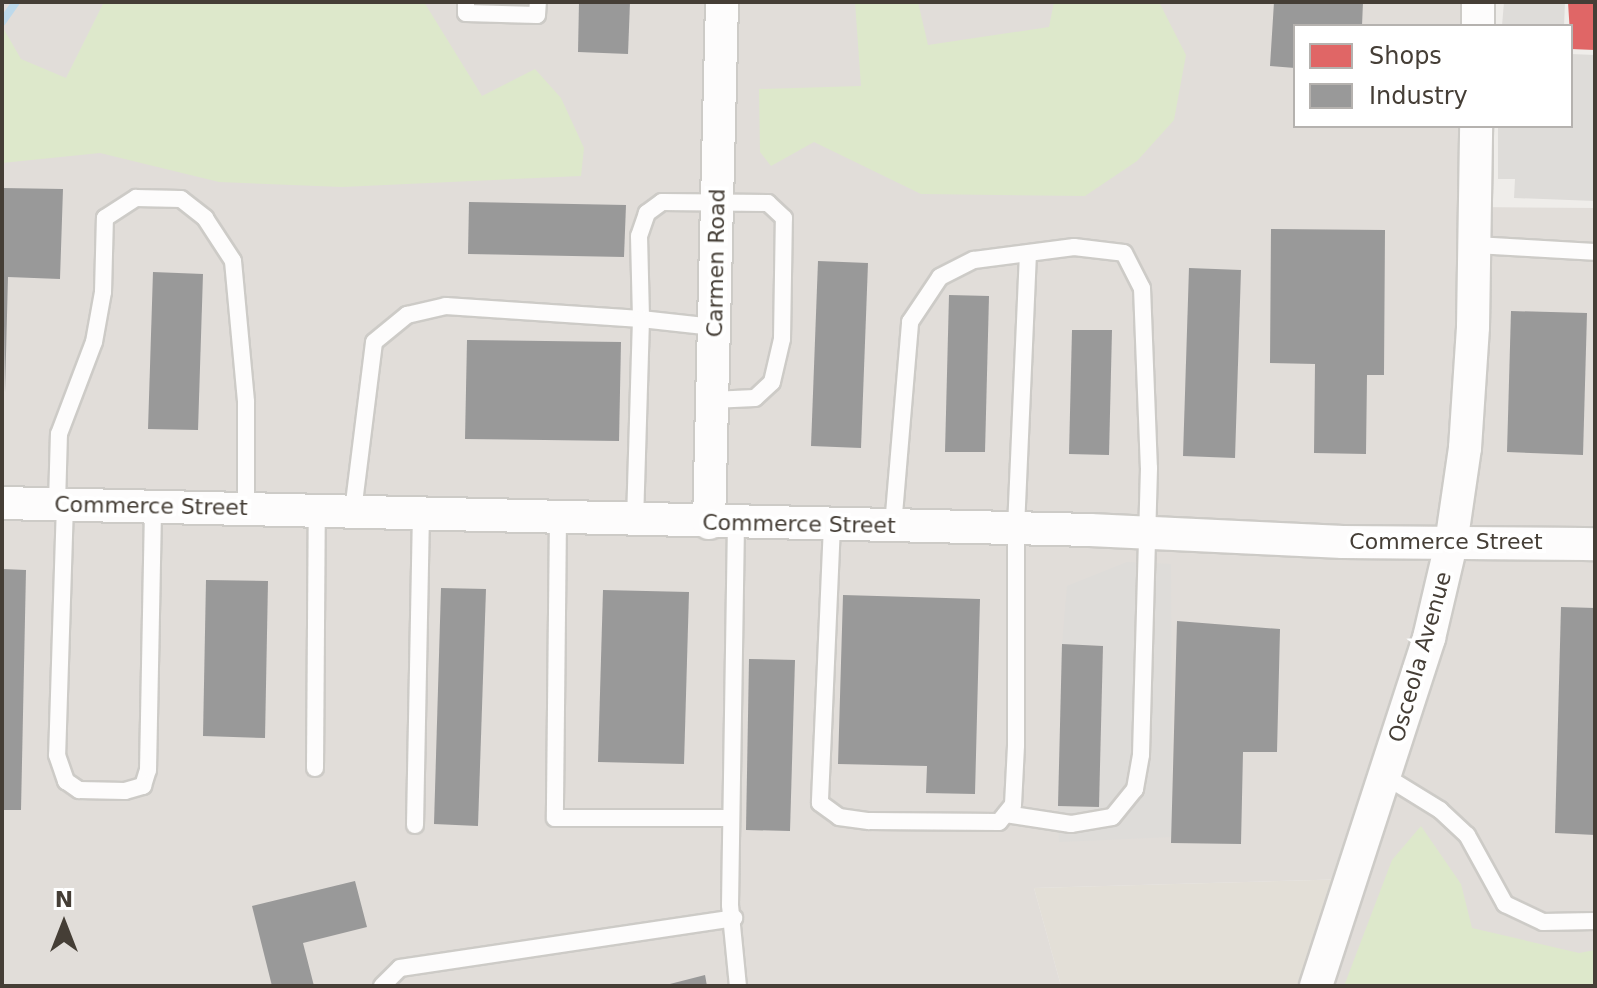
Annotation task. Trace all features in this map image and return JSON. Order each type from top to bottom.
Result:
[{"type":"street","name":"Carmen Road","points":[[722,2],[712,400],[723,523]]},
{"type":"street","points":[[1478,2],[1478,24]]},
{"type":"street","name":"Osceola Avenue","points":[[1316,986],[1429,638],[1451,544],[1465,448],[1475,245],[1476,128]]},
{"type":"street","name":"Commerce Street","points":[[2,503],[1016,528],[1451,544],[1595,544]]},
{"type":"lane","points":[[466,8],[537,15],[538,2]]},
{"type":"lane","points":[[153,506],[148,770],[143,786],[79,790],[66,781],[57,755],[61,504],[59,434],[94,342],[103,292],[105,218],[136,198],[181,199],[205,218],[233,261],[246,402],[246,508]]},
{"type":"lane","points":[[635,520],[641,319],[639,236],[647,213],[662,202],[717,199],[768,203],[784,218],[783,314],[772,382],[755,398],[712,400]]},
{"type":"lane","points":[[1475,245],[1595,252]]},
{"type":"lane","points":[[893,526],[910,322],[940,277],[974,260],[1074,247],[1124,253],[1142,288],[1150,533],[1141,755],[1135,789],[1112,817],[1071,824],[1006,814]]},
{"type":"lane","points":[[832,525],[820,803],[839,817],[869,821],[999,822],[1013,805],[1016,528],[1028,253]]},
{"type":"lane","points":[[353,511],[374,342],[407,315],[446,306],[714,327]]},
{"type":"lane","points":[[315,768],[317,510]]},
{"type":"lane","points":[[415,825],[421,513]]},
{"type":"lane","points":[[558,517],[555,818],[731,818]]},
{"type":"lane","points":[[723,523],[731,818],[730,905],[734,918],[738,986]]},
{"type":"lane","points":[[1385,776],[1440,810],[1467,835],[1505,904],[1543,922],[1595,921]]},
{"type":"lane","points":[[382,986],[400,968],[734,918]]},
{"type":"shaded area","points":[[2,2],[1479,2],[1479,24],[1293,24],[1293,128],[1477,128],[1476,207],[1595,208],[1595,986],[1318,986],[1350,879],[1034,888],[1061,986],[2,986]]},
{"type":"shaded area","points":[[1504,2],[1565,2],[1564,24],[1502,24]]},
{"type":"shaded area","points":[[1573,54],[1595,55],[1595,201],[1514,198],[1515,179],[1498,179],[1498,128],[1573,128]]},
{"type":"shaded area","points":[[1127,562],[1171,564],[1172,837],[1059,842],[1058,806],[1099,807],[1103,646],[1062,644],[1067,586]]},
{"type":"shaded area","points":[[1351,879],[1317,986],[1061,986],[1034,888]]},
{"type":"green space","points":[[104,2],[424,2],[482,96],[535,69],[561,98],[584,148],[581,176],[342,187],[219,182],[100,153],[2,163],[2,26],[21,59],[66,78]]},
{"type":"green space","points":[[855,2],[918,2],[928,45],[1049,27],[1054,2],[1159,2],[1186,55],[1174,120],[1137,161],[1085,196],[921,194],[814,142],[771,166],[760,152],[759,89],[861,86]]},
{"type":"green space","points":[[1421,826],[1461,884],[1472,928],[1579,953],[1595,950],[1595,986],[1344,986],[1392,860]]},
{"type":"building: Shops","points":[[1568,2],[1595,2],[1595,50],[1573,49],[1573,24],[1569,24]]},
{"type":"building: Industry","points":[[579,2],[630,2],[628,54],[578,52]]},
{"type":"building: Industry","points":[[1274,2],[1363,2],[1362,24],[1293,24],[1293,68],[1270,66]]},
{"type":"building: Industry","points":[[2,188],[63,189],[60,279],[8,277],[5,393]]},
{"type":"building: Industry","points":[[469,202],[626,205],[624,257],[468,254]]},
{"type":"building: Industry","points":[[1271,229],[1385,230],[1384,375],[1367,375],[1366,454],[1314,453],[1315,364],[1270,363]]},
{"type":"building: Industry","points":[[818,261],[868,263],[861,448],[811,446]]},
{"type":"building: Industry","points":[[1189,268],[1241,270],[1235,458],[1183,456]]},
{"type":"building: Industry","points":[[153,272],[203,274],[198,430],[148,429]]},
{"type":"building: Industry","points":[[949,295],[989,296],[985,452],[945,452]]},
{"type":"building: Industry","points":[[1511,311],[1587,313],[1583,455],[1507,452]]},
{"type":"building: Industry","points":[[1072,330],[1112,330],[1109,455],[1069,454]]},
{"type":"building: Industry","points":[[467,340],[621,342],[619,441],[465,439]]},
{"type":"building: Industry","points":[[2,569],[26,570],[21,810],[2,810]]},
{"type":"building: Industry","points":[[206,580],[268,581],[265,738],[203,736]]},
{"type":"building: Industry","points":[[441,588],[486,589],[478,826],[434,824]]},
{"type":"building: Industry","points":[[603,590],[689,592],[684,764],[598,762]]},
{"type":"building: Industry","points":[[843,595],[980,599],[975,794],[926,793],[927,766],[838,764]]},
{"type":"building: Industry","points":[[1561,607],[1595,608],[1595,835],[1555,833]]},
{"type":"building: Industry","points":[[1177,621],[1280,629],[1277,752],[1243,752],[1241,844],[1171,843]]},
{"type":"building: Industry","points":[[1062,644],[1103,646],[1099,807],[1058,806]]},
{"type":"building: Industry","points":[[749,659],[795,660],[790,831],[746,830]]},
{"type":"building: Industry","points":[[355,881],[367,927],[303,943],[314,986],[272,986],[252,906]]},
{"type":"building: Industry","points":[[705,975],[707,986],[666,986],[666,985]]},
{"type":"waterway","points":[[2,22],[16,2]]}]
